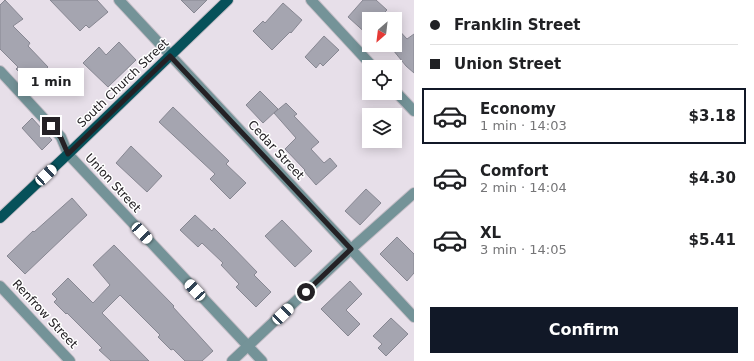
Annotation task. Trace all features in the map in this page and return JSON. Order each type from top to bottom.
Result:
[{"type":"main road","name":"South Church Street","points":[[0,218],[228,0]]},
{"type":"street","name":"Cedar Street","points":[[119,0],[414,317]]},
{"type":"street","points":[[311,0],[367,60]]},
{"type":"street","name":"Union Street","points":[[0,71],[61,138],[68,154],[262,361]]},
{"type":"street","points":[[402,98],[414,111]]},
{"type":"street","points":[[232,361],[351,249],[414,193]]},
{"type":"street","name":"Renfrow Street","points":[[0,286],[70,361]]},
{"type":"building","points":[[5,0],[23,19],[13,26],[30,43],[28,46],[48,67],[31,84],[16,69],[18,67],[0,49],[0,5]]},
{"type":"building","points":[[50,0],[97,0],[108,12],[89,28],[86,25],[80,31]]},
{"type":"building","points":[[181,0],[207,0],[194,13]]},
{"type":"building","points":[[363,0],[376,0],[387,10],[385,12],[362,12],[362,30],[348,17]]},
{"type":"building","points":[[283,3],[302,20],[291,33],[290,32],[272,50],[253,31],[263,21],[265,23]]},
{"type":"building","points":[[402,34],[407,39],[414,34],[414,73],[395,52],[402,52]]},
{"type":"building","points":[[324,36],[339,50],[323,66],[320,63],[316,68],[305,57]]},
{"type":"building","points":[[119,42],[136,60],[108,87],[83,63],[99,47],[106,55]]},
{"type":"building","points":[[260,91],[278,109],[263,123],[246,105]]},
{"type":"building","points":[[286,103],[297,114],[294,116],[319,142],[311,149],[324,163],[330,158],[337,166],[316,185],[304,171],[305,170],[285,149],[296,138],[274,113]]},
{"type":"building","points":[[173,107],[229,161],[226,164],[246,183],[230,199],[210,179],[215,174],[159,122]]},
{"type":"building","points":[[32,118],[52,140],[42,150],[22,128]]},
{"type":"building","points":[[131,146],[162,176],[147,192],[116,163]]},
{"type":"building","points":[[366,189],[381,203],[360,225],[345,211]]},
{"type":"building","points":[[72,198],[87,215],[25,274],[7,256],[33,231],[34,232]]},
{"type":"building","points":[[195,215],[212,231],[214,228],[227,241],[257,272],[254,275],[271,292],[256,307],[236,287],[239,284],[221,265],[223,263],[202,243],[198,247],[180,230]]},
{"type":"building","points":[[282,220],[312,251],[295,267],[265,236]]},
{"type":"building","points":[[397,237],[414,254],[414,273],[407,281],[380,254]]},
{"type":"building","points":[[114,245],[174,306],[173,307],[213,351],[202,361],[185,361],[173,349],[171,350],[158,337],[160,335],[120,295],[102,313],[149,361],[111,361],[99,350],[102,348],[54,302],[57,299],[52,294],[68,278],[93,303],[110,285],[93,265]]},
{"type":"building","points":[[350,281],[362,294],[346,310],[360,324],[348,336],[321,309]]},
{"type":"building","points":[[391,318],[408,334],[386,356],[378,348],[382,344],[373,336]]},
{"type":"route","points":[[51,126],[61,138],[68,154],[170,56],[351,249],[306,292]]}]
